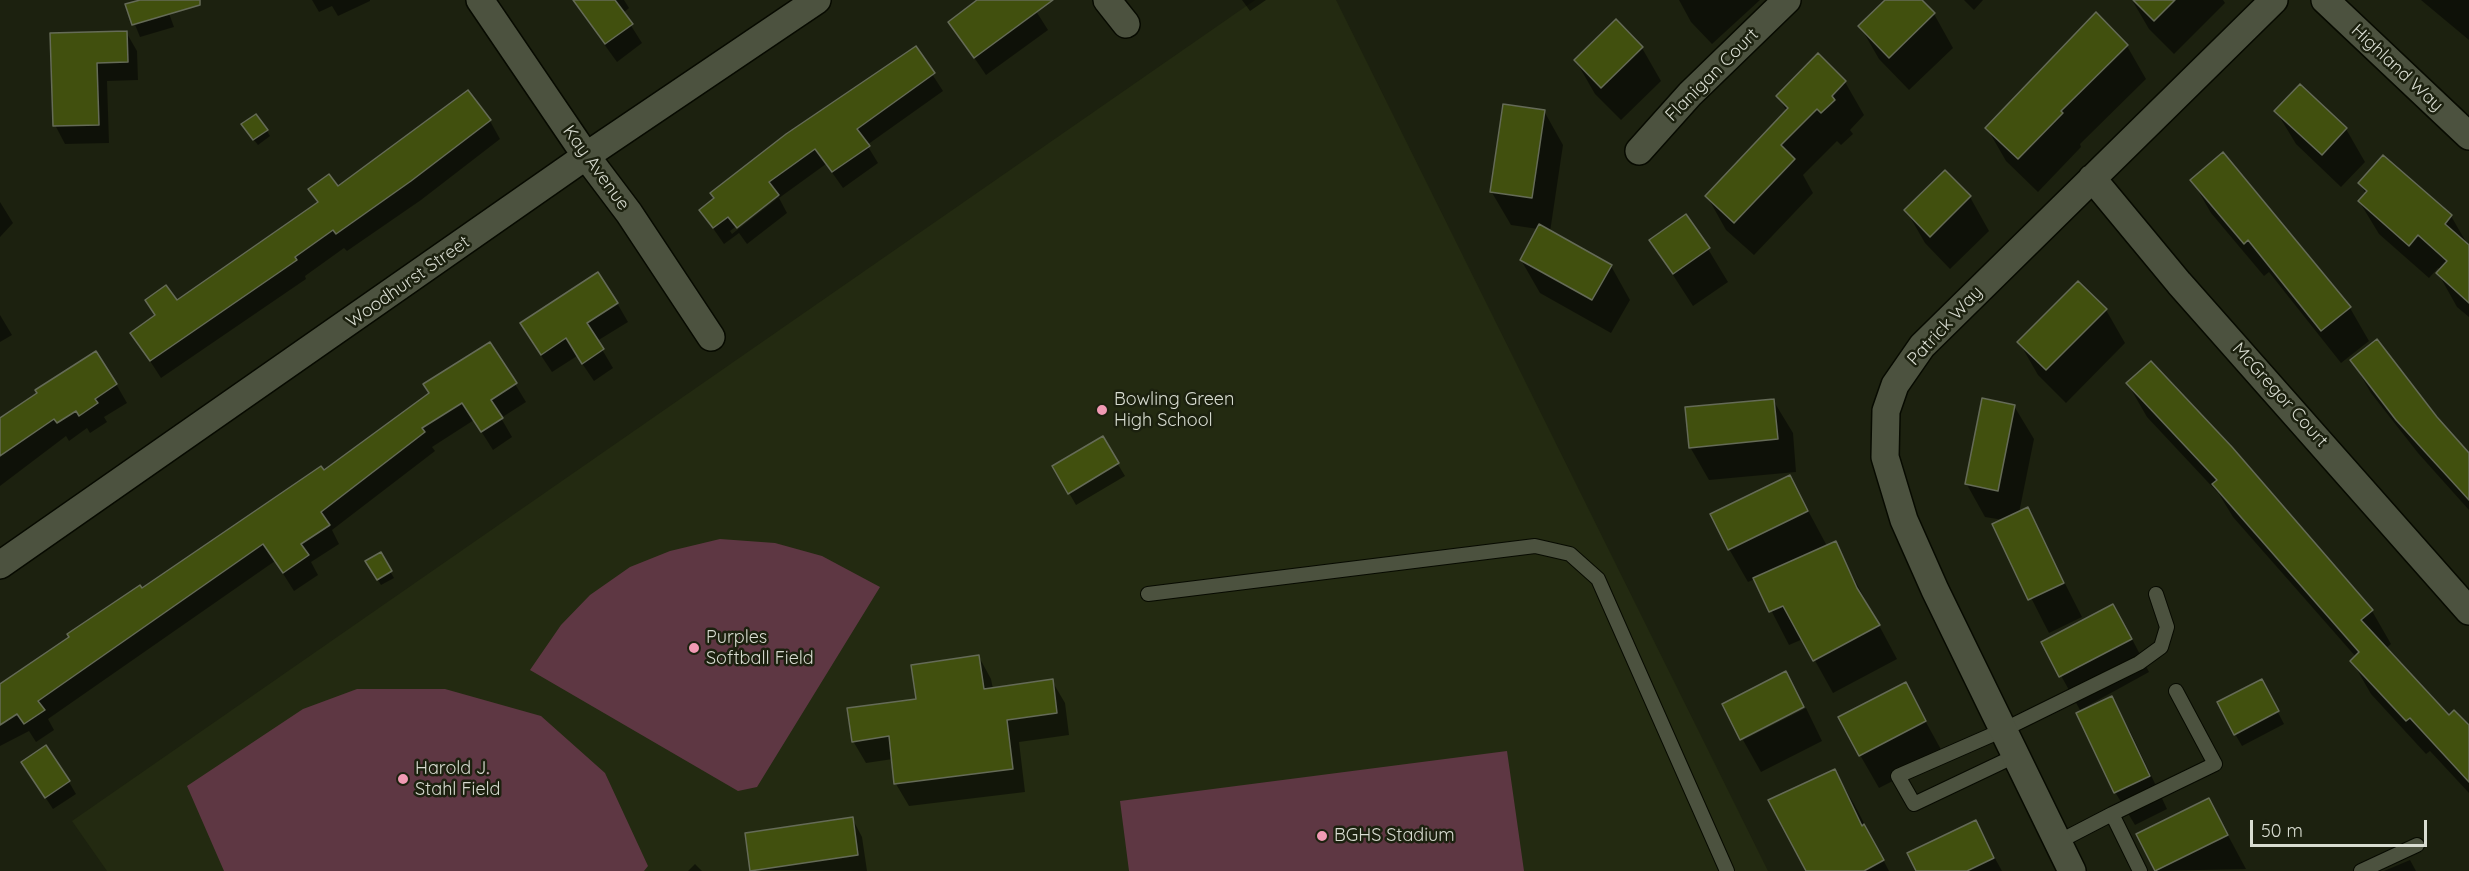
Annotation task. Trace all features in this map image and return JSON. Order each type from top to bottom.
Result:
[{"type":"street","name":"Kay Avenue","points":[[480,0],[586,156],[629,213],[711,337]]},
{"type":"street","name":"Woodhurst Street","points":[[0,565],[586,156],[817,0]]},
{"type":"street","points":[[1107,0],[1126,24]]},
{"type":"street","name":"Flanigan Court","points":[[1639,151],[1690,94],[1787,0]]},
{"type":"street","name":"Patrick Way","points":[[2072,871],[2002,730],[1904,520],[1885,457],[1886,411],[1895,385],[1922,346],[2274,0]]},
{"type":"street","name":"Highland Way","points":[[2325,0],[2469,136]]},
{"type":"street","name":"McGregor Court","points":[[2092,178],[2179,283],[2469,611]]},
{"type":"lane","points":[[1148,594],[1535,546],[1570,554],[1598,579],[1727,871]]},
{"type":"lane","points":[[2015,756],[1914,804],[1898,776],[2002,730],[2139,663],[2161,647],[2167,627],[2156,594]]},
{"type":"lane","points":[[2058,842],[2215,764],[2176,691]]},
{"type":"lane","points":[[2112,814],[2140,871]]},
{"type":"lane","points":[[2361,871],[2417,844]]},
{"type":"shaded area","name":"Bowling Green High School","points":[[1255,0],[1336,0],[1768,871],[107,871],[72,821]]},
{"type":"shaded area","name":"Purples Softball Field","points":[[720,539],[775,543],[822,556],[880,587],[757,787],[738,791],[530,670],[561,625],[590,595],[630,567],[670,551]]},
{"type":"shaded area","name":"Harold J. Stahl Field","points":[[357,689],[445,689],[541,716],[605,773],[648,866],[644,871],[224,871],[187,786],[303,709]]},
{"type":"shaded area","name":"BGHS Stadium","points":[[1507,751],[1524,871],[1129,871],[1120,801]]},
{"type":"building","points":[[140,0],[200,0],[200,5],[132,25],[125,4]]},
{"type":"building","points":[[573,0],[615,0],[633,24],[605,44]]},
{"type":"building","points":[[977,0],[1053,0],[974,58],[948,22]]},
{"type":"building","points":[[1885,0],[1922,0],[1935,13],[1889,58],[1858,26]]},
{"type":"building","points":[[2133,0],[2175,0],[2154,21]]},
{"type":"building","points":[[2096,12],[2128,45],[2061,111],[2063,113],[2018,159],[1985,128]]},
{"type":"building","points":[[1616,19],[1643,47],[1601,88],[1574,60]]},
{"type":"building","points":[[127,31],[128,62],[97,63],[99,125],[53,126],[50,33]]},
{"type":"building","points":[[916,46],[935,73],[857,129],[870,146],[832,172],[815,149],[769,182],[779,195],[737,228],[728,217],[713,228],[699,210],[714,198],[710,193],[786,134]]},
{"type":"building","points":[[1818,53],[1846,81],[1832,96],[1835,100],[1821,113],[1817,109],[1781,145],[1795,159],[1734,223],[1705,196],[1788,108],[1776,96]]},
{"type":"building","points":[[2300,84],[2347,128],[2322,155],[2274,111]]},
{"type":"building","points":[[468,90],[491,120],[411,181],[336,234],[333,230],[295,257],[297,260],[150,361],[130,333],[155,315],[145,300],[166,285],[177,300],[318,202],[308,189],[329,174],[338,186]]},
{"type":"building","points":[[1503,104],[1545,110],[1532,198],[1490,192]]},
{"type":"building","points":[[256,114],[268,130],[253,140],[241,124]]},
{"type":"building","points":[[2223,152],[2351,307],[2321,331],[2248,240],[2244,244],[2190,180]]},
{"type":"building","points":[[2383,155],[2452,215],[2445,224],[2469,245],[2469,303],[2436,273],[2447,261],[2418,235],[2409,246],[2358,201],[2367,191],[2358,183]]},
{"type":"building","points":[[1945,170],[1971,196],[1930,237],[1904,210]]},
{"type":"building","points":[[1686,214],[1710,248],[1673,274],[1649,240]]},
{"type":"building","points":[[1539,224],[1612,265],[1592,300],[1520,260]]},
{"type":"building","points":[[598,272],[618,303],[587,323],[604,349],[582,364],[566,338],[541,355],[520,323]]},
{"type":"building","points":[[2078,281],[2107,309],[2046,370],[2017,342]]},
{"type":"building","points":[[2377,339],[2437,417],[2469,453],[2469,500],[2396,420],[2350,360]]},
{"type":"building","points":[[490,342],[517,383],[491,400],[503,418],[481,432],[462,403],[422,428],[425,432],[321,512],[330,525],[301,544],[309,555],[283,573],[263,544],[38,701],[45,710],[24,724],[17,714],[0,725],[0,684],[69,637],[67,634],[140,585],[142,588],[321,466],[324,470],[429,393],[423,384]]},
{"type":"building","points":[[96,351],[117,384],[95,399],[98,403],[79,416],[76,411],[57,423],[54,419],[0,456],[0,418],[37,393],[35,390]]},
{"type":"building","points":[[2151,361],[2232,447],[2373,610],[2361,620],[2449,715],[2454,710],[2469,725],[2469,782],[2410,718],[2406,721],[2350,661],[2359,652],[2212,484],[2217,480],[2126,383]]},
{"type":"building","points":[[1982,398],[2015,405],[1998,491],[1965,484]]},
{"type":"building","points":[[1774,399],[1778,439],[1689,448],[1685,407]]},
{"type":"building","points":[[1103,436],[1119,463],[1068,494],[1052,466]]},
{"type":"building","points":[[1790,475],[1808,511],[1728,550],[1710,514]]},
{"type":"building","points":[[2028,507],[2064,583],[2028,600],[1992,524]]},
{"type":"building","points":[[1836,541],[1857,588],[1880,625],[1813,661],[1783,606],[1769,612],[1753,578]]},
{"type":"building","points":[[381,552],[392,571],[377,580],[365,561]]},
{"type":"building","points":[[2113,604],[2132,639],[2059,677],[2041,642]]},
{"type":"building","points":[[979,655],[984,689],[1053,679],[1057,713],[1007,720],[1013,769],[894,784],[889,736],[852,742],[847,708],[916,699],[911,665]]},
{"type":"building","points":[[1786,671],[1804,707],[1740,740],[1722,704]]},
{"type":"building","points":[[2262,679],[2279,711],[2234,735],[2217,702]]},
{"type":"building","points":[[1906,682],[1926,721],[1859,756],[1838,717]]},
{"type":"building","points":[[2112,696],[2150,776],[2114,793],[2076,713]]},
{"type":"building","points":[[46,745],[70,781],[45,798],[21,762]]},
{"type":"building","points":[[1835,769],[1862,826],[1864,824],[1884,860],[1864,871],[1806,871],[1768,800]]},
{"type":"building","points":[[2209,798],[2228,835],[2155,871],[2136,834]]},
{"type":"building","points":[[853,817],[858,855],[750,871],[745,833]]},
{"type":"building","points":[[1976,820],[1994,858],[1967,871],[1916,871],[1907,853]]},
{"type":"place","name":"Bowling Green High School","points":[[1102,410]]},
{"type":"place","name":"Purples Softball Field","points":[[694,648]]},
{"type":"place","name":"Harold J. Stahl Field","points":[[403,779]]},
{"type":"place","name":"BGHS Stadium","points":[[1322,836]]}]
